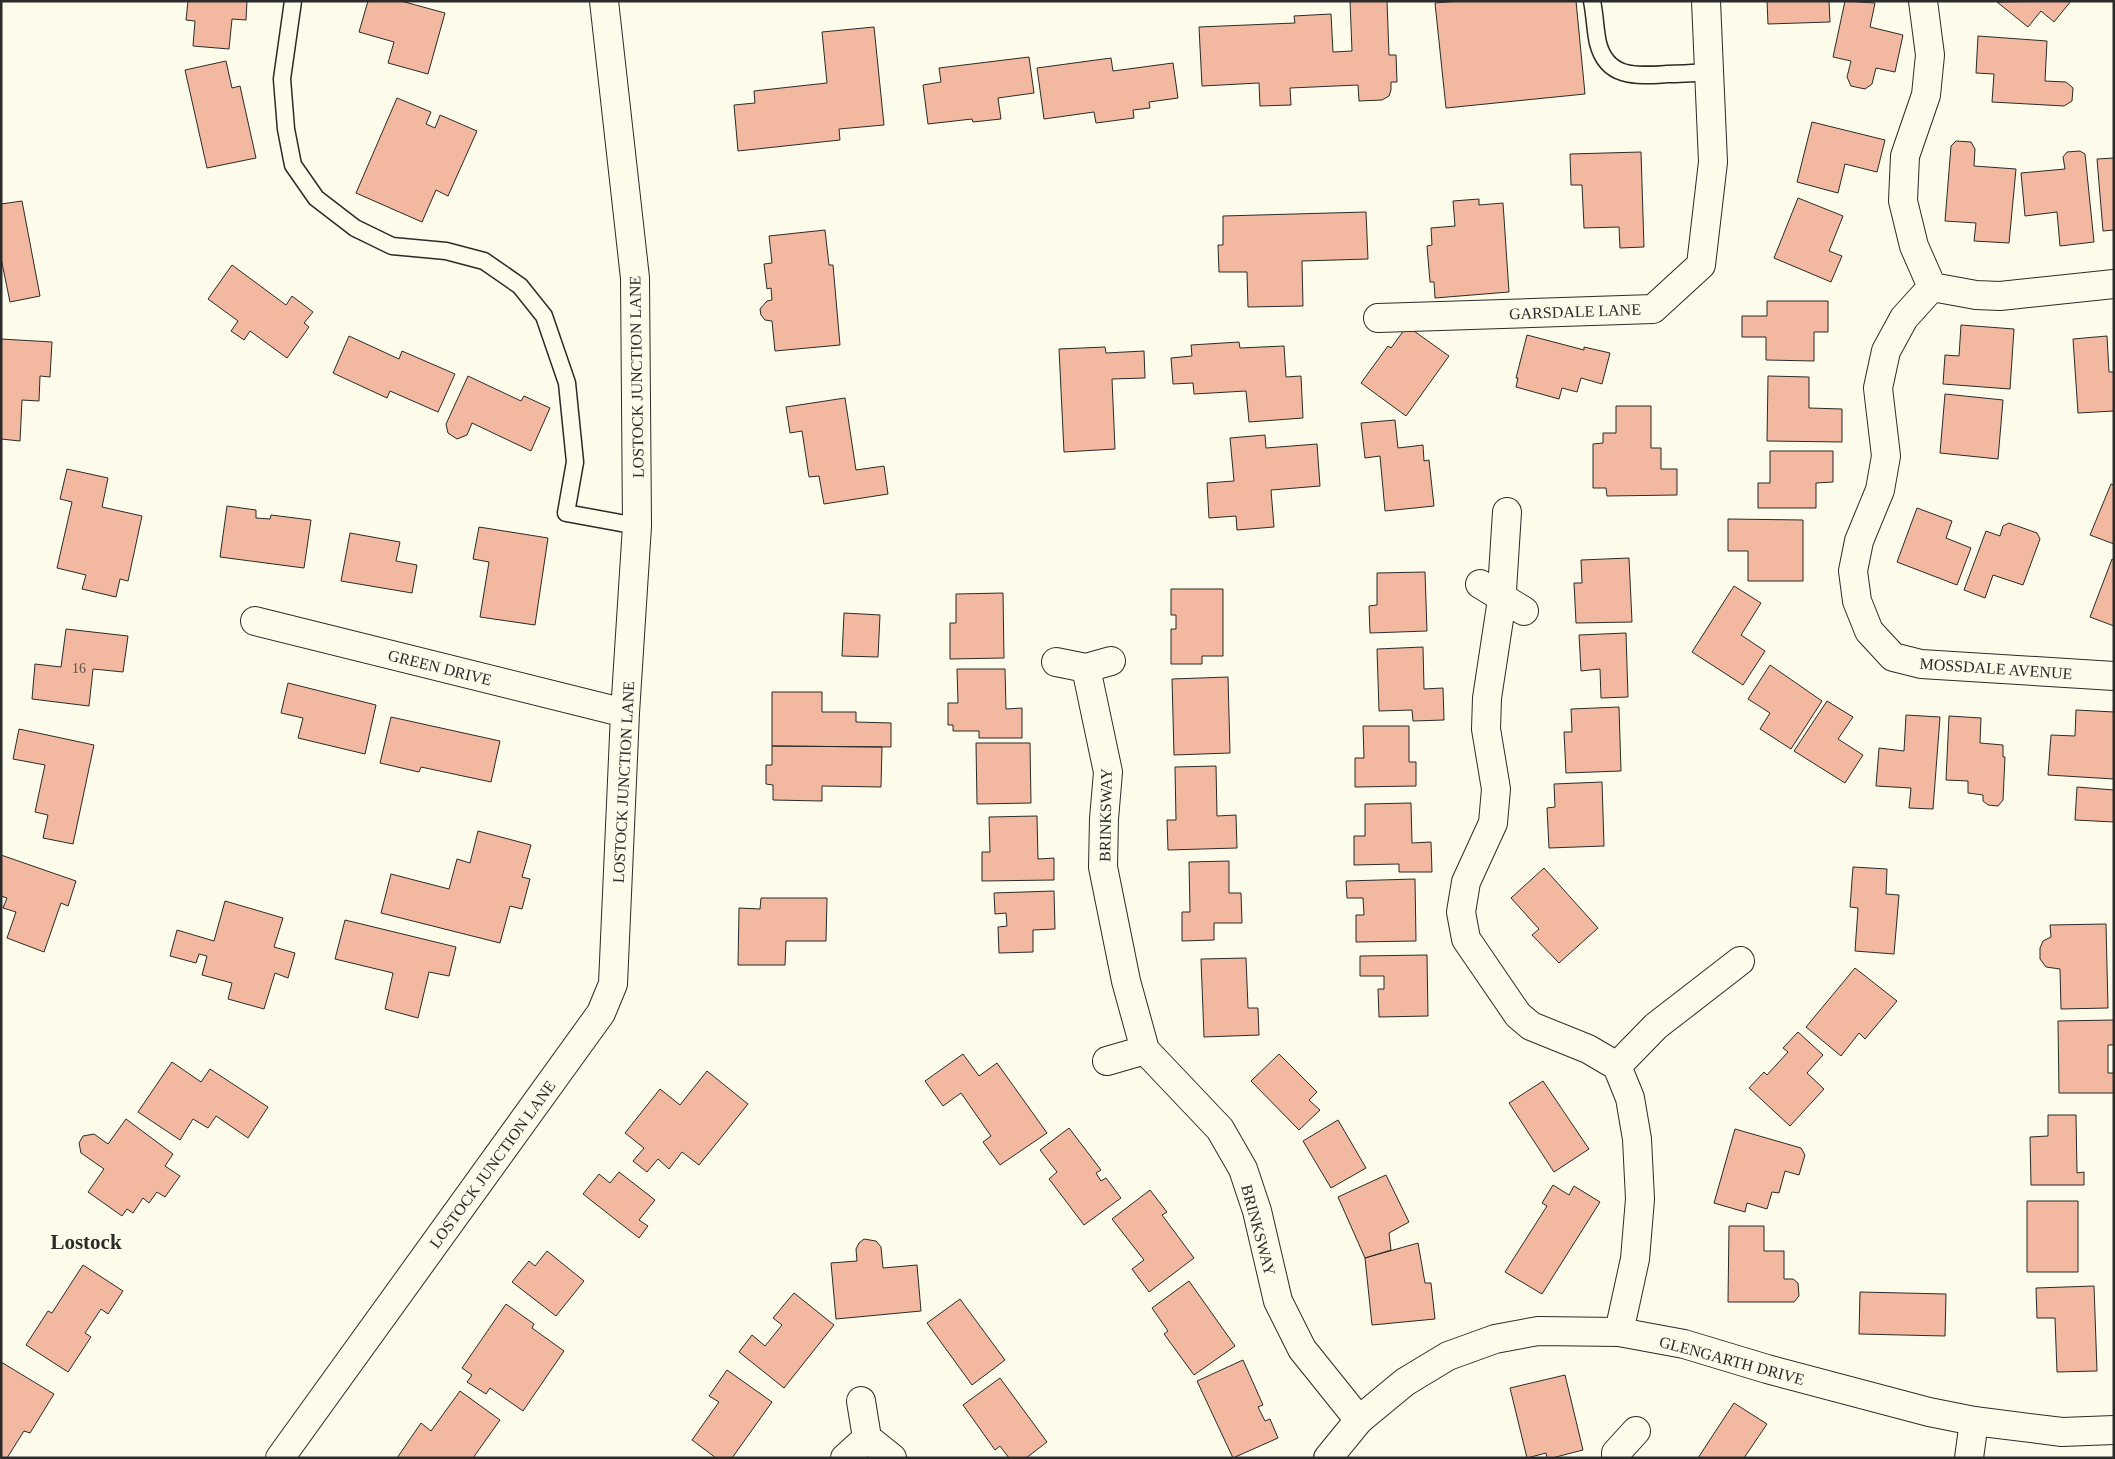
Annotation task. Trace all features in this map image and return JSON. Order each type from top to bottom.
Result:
[{"type":"street","name":"LOSTOCK JUNCTION LANE","points":[[280,1458],[601,1014],[613,984],[625,713],[637,526],[635,278],[604,1]]},
{"type":"street","name":"GARSDALE LANE","points":[[1378,318],[1653,309],[1701,265],[1713,162],[1706,1]]},
{"type":"street","points":[[1923,1],[1930,55],[1926,95],[1905,156],[1903,201],[1914,246],[1932,287],[1976,295],[2000,296],[2114,284]]},
{"type":"street","name":"MOSSDALE AVENUE","points":[[1932,287],[1904,318],[1886,351],[1878,388],[1886,456],[1880,490],[1859,540],[1854,570],[1857,600],[1869,631],[1893,657],[1921,664],[2114,676]]},
{"type":"street","points":[[1506,512],[1490,590],[1486,729],[1496,789],[1492,824],[1466,882],[1461,912],[1466,939],[1518,1015],[1531,1026],[1588,1049],[1617,1066],[1630,1098],[1637,1139],[1640,1199],[1635,1259],[1619,1332]]},
{"type":"street","points":[[1490,590],[1524,610]]},
{"type":"street","name":"GREEN DRIVE","points":[[255,621],[625,713]]},
{"type":"street","name":"BRINKSWAY","points":[[1056,662],[1098,664],[1108,772],[1104,819],[1103,867],[1126,981],[1145,1050],[1220,1129],[1243,1169],[1257,1211],[1278,1300],[1302,1349],[1359,1420]]},
{"type":"street","points":[[1617,1066],[1656,1026],[1740,960]]},
{"type":"street","points":[[1107,1060],[1145,1050]]},
{"type":"street","name":"GLENGARTH DRIVE","points":[[1328,1458],[1359,1420],[1405,1382],[1448,1356],[1495,1339],[1538,1331],[1619,1332],[1684,1344],[1767,1369],[1920,1410],[1974,1421],[2062,1432],[2114,1430]]},
{"type":"street","points":[[861,1400],[867,1438],[892,1458]]},
{"type":"street","points":[[1969,1458],[1974,1421]]},
{"type":"street","points":[[1616,1458],[1616,1454],[1636,1430]]},
{"type":"street","points":[[845,1458],[867,1438]]},
{"type":"lane","points":[[293,1],[282,79],[286,129],[293,165],[316,198],[355,228],[392,246],[446,250],[484,260],[520,286],[544,316],[567,384],[575,462],[566,513],[637,526]]},
{"type":"lane","points":[[1592,1],[1598,45],[1607,63],[1613,68],[1631,75],[1644,76],[1709,72]]},
{"type":"building","points":[[188,1],[247,1],[246,20],[232,19],[229,49],[193,46],[195,21],[186,20]]},
{"type":"building","points":[[368,1],[401,1],[445,13],[428,74],[388,63],[394,42],[359,32]]},
{"type":"building","points":[[1350,1],[1387,1],[1389,55],[1396,55],[1397,82],[1391,82],[1389,96],[1382,100],[1359,101],[1358,85],[1290,88],[1291,105],[1260,106],[1259,83],[1202,86],[1199,27],[1295,23],[1294,16],[1331,14],[1333,52],[1352,51]]},
{"type":"building","points":[[1459,1],[1576,1],[1585,94],[1446,108],[1435,3]]},
{"type":"building","points":[[1767,1],[1829,1],[1830,22],[1768,24]]},
{"type":"building","points":[[1845,1],[1875,3],[1870,27],[1903,35],[1895,72],[1876,68],[1872,84],[1865,89],[1851,86],[1847,77],[1851,61],[1833,57]]},
{"type":"building","points":[[2071,1],[2054,22],[2041,11],[2028,27],[1997,2]]},
{"type":"building","points":[[874,27],[884,125],[839,129],[840,140],[738,151],[734,105],[755,103],[754,91],[827,83],[822,32]]},
{"type":"building","points":[[1978,36],[2047,41],[2045,81],[2066,82],[2073,88],[2072,101],[2064,106],[1992,102],[1994,74],[1976,73]]},
{"type":"building","points":[[1029,57],[1034,93],[998,98],[1001,119],[973,122],[972,119],[928,124],[923,85],[941,82],[939,68]]},
{"type":"building","points":[[1111,58],[1113,71],[1173,63],[1178,98],[1149,102],[1150,108],[1133,110],[1134,118],[1096,123],[1094,112],[1044,119],[1037,68]]},
{"type":"building","points":[[226,61],[232,88],[240,86],[256,158],[207,168],[185,70]]},
{"type":"building","points":[[397,98],[431,112],[426,124],[435,128],[440,115],[477,131],[448,196],[436,190],[422,222],[356,193]]},
{"type":"building","points":[[1812,122],[1885,140],[1877,172],[1845,164],[1838,193],[1797,182]]},
{"type":"building","points":[[1956,141],[1971,142],[1975,149],[1974,166],[2016,169],[2009,243],[1974,241],[1976,223],[1945,221],[1951,146]]},
{"type":"building","points":[[2080,151],[2085,154],[2094,242],[2060,246],[2057,212],[2025,216],[2021,173],[2065,169],[2063,157],[2067,152]]},
{"type":"building","points":[[1641,152],[1644,247],[1620,248],[1619,227],[1584,228],[1582,185],[1571,185],[1570,154]]},
{"type":"building","points":[[2114,158],[2114,230],[2103,231],[2097,159]]},
{"type":"building","points":[[1798,198],[1843,216],[1829,251],[1842,256],[1831,282],[1774,258]]},
{"type":"building","points":[[1479,199],[1479,205],[1503,203],[1509,292],[1435,298],[1434,282],[1430,282],[1427,246],[1432,245],[1431,228],[1455,226],[1453,201]]},
{"type":"building","points":[[22,201],[40,296],[10,302],[1,258],[1,204]]},
{"type":"building","points":[[1366,212],[1368,259],[1302,261],[1303,306],[1248,307],[1247,272],[1219,272],[1218,245],[1223,245],[1223,216]]},
{"type":"building","points":[[825,230],[829,265],[833,265],[840,345],[775,351],[772,321],[765,320],[761,315],[760,309],[767,301],[772,300],[771,288],[767,289],[764,264],[772,263],[769,236]]},
{"type":"building","points":[[232,265],[286,305],[292,296],[313,312],[304,323],[309,327],[287,358],[250,331],[244,340],[231,331],[238,321],[208,299]]},
{"type":"building","points":[[1767,301],[1828,301],[1828,332],[1814,332],[1814,361],[1766,360],[1766,337],[1742,337],[1742,316],[1767,316]]},
{"type":"building","points":[[1961,325],[2014,329],[2010,389],[1943,384],[1945,355],[1959,356]]},
{"type":"building","points":[[1407,326],[1449,356],[1406,416],[1361,383],[1388,346],[1391,348]]},
{"type":"building","points":[[1527,335],[1584,350],[1584,347],[1610,353],[1602,384],[1581,378],[1577,392],[1562,388],[1559,399],[1516,387],[1518,378],[1516,378]]},
{"type":"building","points":[[349,336],[399,359],[402,351],[455,374],[438,412],[390,391],[387,398],[333,373]]},
{"type":"building","points":[[2107,336],[2109,372],[2114,372],[2114,411],[2078,413],[2073,339]]},
{"type":"building","points":[[1,339],[52,342],[50,377],[40,376],[39,401],[22,400],[20,441],[1,439]]},
{"type":"building","points":[[1239,342],[1240,348],[1284,346],[1286,377],[1301,376],[1303,418],[1249,422],[1246,391],[1194,394],[1193,383],[1173,384],[1171,358],[1192,356],[1191,345]]},
{"type":"building","points":[[1105,347],[1106,353],[1144,351],[1145,378],[1112,379],[1115,449],[1064,452],[1059,349]]},
{"type":"building","points":[[468,376],[521,401],[524,396],[550,408],[531,451],[472,423],[467,435],[457,439],[448,433],[446,424]]},
{"type":"building","points":[[1768,376],[1809,377],[1809,408],[1842,409],[1842,442],[1767,441]]},
{"type":"building","points":[[1945,394],[2003,400],[1998,459],[1940,453]]},
{"type":"building","points":[[845,398],[856,470],[884,466],[888,494],[824,504],[819,476],[809,477],[802,431],[790,433],[786,407]]},
{"type":"building","points":[[1616,406],[1651,406],[1651,448],[1661,448],[1661,469],[1677,469],[1677,495],[1607,496],[1606,488],[1593,488],[1593,444],[1603,443],[1603,433],[1616,433]]},
{"type":"building","points":[[1395,420],[1398,448],[1423,445],[1424,461],[1429,460],[1434,506],[1385,511],[1380,456],[1365,458],[1361,423]]},
{"type":"building","points":[[1265,435],[1266,448],[1317,444],[1320,486],[1271,490],[1274,527],[1237,530],[1236,516],[1209,518],[1207,483],[1234,481],[1230,438]]},
{"type":"building","points":[[1770,451],[1833,451],[1833,482],[1816,483],[1816,508],[1758,508],[1758,483],[1770,483]]},
{"type":"building","points":[[67,469],[108,478],[102,507],[142,516],[128,581],[120,579],[116,597],[82,589],[86,575],[57,568],[72,502],[60,499]]},
{"type":"building","points":[[2111,484],[2114,485],[2114,544],[2090,535]]},
{"type":"building","points":[[227,506],[256,510],[256,518],[270,519],[271,515],[311,520],[304,568],[220,557]]},
{"type":"building","points":[[1917,508],[1952,521],[1946,538],[1971,548],[1957,585],[1897,562]]},
{"type":"building","points":[[1728,519],[1803,520],[1803,581],[1748,581],[1748,551],[1728,551]]},
{"type":"building","points":[[2009,523],[2037,533],[2040,539],[2023,585],[1993,575],[1985,598],[1964,590],[1986,531],[2000,536],[2003,526]]},
{"type":"building","points":[[479,527],[548,538],[535,625],[480,617],[489,562],[473,559]]},
{"type":"building","points":[[350,533],[400,542],[396,561],[417,565],[412,593],[341,581]]},
{"type":"building","points":[[1629,558],[1632,622],[1576,623],[1574,583],[1582,583],[1581,560]]},
{"type":"building","points":[[2112,559],[2114,560],[2114,626],[2090,617]]},
{"type":"building","points":[[1425,572],[1427,631],[1370,633],[1369,606],[1377,605],[1377,573]]},
{"type":"building","points":[[1734,586],[1761,603],[1741,635],[1765,651],[1743,685],[1692,652]]},
{"type":"building","points":[[1171,589],[1223,589],[1223,656],[1202,656],[1202,664],[1171,664],[1171,629],[1176,629],[1176,615],[1171,615]]},
{"type":"building","points":[[1003,593],[1004,658],[950,659],[950,623],[956,623],[956,594]]},
{"type":"building","points":[[844,613],[880,615],[878,657],[842,656]]},
{"type":"building","points":[[66,629],[128,636],[123,672],[93,669],[89,706],[32,699],[35,664],[61,667]]},
{"type":"building","points":[[1626,633],[1628,697],[1601,698],[1600,669],[1581,671],[1579,635]]},
{"type":"building","points":[[1423,647],[1424,689],[1443,688],[1444,720],[1413,721],[1412,710],[1379,711],[1377,649]]},
{"type":"building","points":[[1770,665],[1822,701],[1791,749],[1760,729],[1770,713],[1748,699]]},
{"type":"building","points":[[957,669],[1005,669],[1006,709],[1022,708],[1022,738],[979,738],[979,731],[953,731],[953,725],[948,725],[948,703],[958,703]]},
{"type":"building","points":[[1228,677],[1230,753],[1174,755],[1172,679]]},
{"type":"building","points":[[288,683],[376,705],[365,754],[298,738],[303,718],[281,713]]},
{"type":"building","points":[[772,692],[822,692],[822,712],[856,712],[856,722],[891,723],[891,747],[772,746]]},
{"type":"building","points":[[1827,701],[1853,717],[1838,739],[1863,755],[1845,783],[1794,751]]},
{"type":"building","points":[[1619,707],[1621,771],[1566,773],[1564,732],[1572,732],[1571,709]]},
{"type":"building","points":[[2076,710],[2114,712],[2114,779],[2048,775],[2051,735],[2075,736]]},
{"type":"building","points":[[1906,715],[1940,717],[1933,809],[1909,808],[1911,788],[1876,786],[1879,748],[1904,751]]},
{"type":"building","points":[[1949,716],[1981,718],[1980,743],[2003,745],[2003,757],[2005,757],[2003,800],[1998,806],[1988,805],[1983,801],[1983,795],[1968,793],[1968,781],[1946,780]]},
{"type":"building","points":[[391,717],[500,741],[491,782],[421,767],[419,772],[380,763]]},
{"type":"building","points":[[1363,726],[1409,726],[1409,762],[1416,762],[1416,786],[1355,787],[1355,758],[1364,758]]},
{"type":"building","points":[[19,729],[94,745],[73,844],[43,838],[48,815],[35,812],[45,765],[13,759]]},
{"type":"building","points":[[976,743],[1030,743],[1031,803],[977,804]]},
{"type":"building","points":[[772,746],[882,747],[881,787],[822,786],[822,801],[773,800],[773,785],[766,784],[766,765],[772,765]]},
{"type":"building","points":[[1216,766],[1217,816],[1236,815],[1237,848],[1168,850],[1167,820],[1176,820],[1175,767]]},
{"type":"building","points":[[1602,782],[1604,846],[1549,848],[1547,808],[1555,807],[1554,784]]},
{"type":"building","points":[[2077,787],[2114,790],[2114,822],[2075,820]]},
{"type":"building","points":[[1411,803],[1412,843],[1431,842],[1432,872],[1399,872],[1399,864],[1354,865],[1354,836],[1365,836],[1365,804]]},
{"type":"building","points":[[1037,816],[1038,859],[1054,858],[1054,880],[982,881],[982,852],[990,852],[989,817]]},
{"type":"building","points":[[478,831],[531,845],[522,877],[530,879],[522,909],[510,906],[500,943],[381,913],[391,874],[449,889],[457,859],[470,863]]},
{"type":"building","points":[[1,855],[76,881],[68,906],[61,903],[44,952],[7,938],[16,912],[3,908],[7,898],[1,896]]},
{"type":"building","points":[[1229,861],[1229,893],[1241,893],[1242,923],[1214,923],[1214,940],[1182,941],[1182,912],[1190,912],[1189,862]]},
{"type":"building","points":[[1853,867],[1887,869],[1886,894],[1899,895],[1894,954],[1855,951],[1858,908],[1850,907]]},
{"type":"building","points":[[1544,868],[1598,928],[1559,963],[1532,935],[1539,929],[1511,898]]},
{"type":"building","points":[[1415,879],[1416,941],[1356,942],[1356,915],[1364,915],[1363,898],[1347,898],[1346,881]]},
{"type":"building","points":[[1054,891],[1055,929],[1033,930],[1033,952],[999,953],[998,927],[1007,926],[1006,913],[995,914],[994,893]]},
{"type":"building","points":[[761,898],[827,898],[826,941],[786,941],[785,965],[738,965],[739,908],[760,909]]},
{"type":"building","points":[[225,901],[283,918],[274,947],[295,953],[288,978],[275,973],[264,1009],[228,999],[232,983],[202,975],[207,956],[199,954],[196,963],[170,956],[177,930],[214,941]]},
{"type":"building","points":[[345,920],[456,947],[449,976],[429,972],[418,1018],[385,1009],[393,973],[335,959]]},
{"type":"building","points":[[2106,924],[2108,1008],[2061,1009],[2060,969],[2046,967],[2040,959],[2040,948],[2043,941],[2051,937],[2050,925]]},
{"type":"building","points":[[1427,955],[1428,1016],[1379,1017],[1378,989],[1384,989],[1384,976],[1360,976],[1360,956]]},
{"type":"building","points":[[1246,958],[1248,1008],[1258,1008],[1259,1035],[1204,1037],[1201,959]]},
{"type":"building","points":[[1855,968],[1897,1001],[1865,1039],[1859,1033],[1841,1056],[1806,1027]]},
{"type":"building","points":[[2114,1020],[2114,1045],[2108,1045],[2108,1073],[2114,1073],[2114,1093],[2059,1093],[2058,1021]]},
{"type":"building","points":[[1798,1032],[1823,1055],[1807,1073],[1824,1089],[1790,1126],[1749,1088],[1764,1072],[1767,1075],[1788,1052],[1783,1048]]},
{"type":"building","points":[[963,1054],[979,1076],[997,1063],[1047,1133],[1000,1165],[983,1142],[991,1136],[961,1093],[943,1106],[925,1081]]},
{"type":"building","points":[[1279,1054],[1317,1092],[1309,1100],[1320,1110],[1299,1130],[1251,1081]]},
{"type":"building","points":[[172,1062],[201,1082],[210,1069],[268,1107],[248,1138],[216,1116],[208,1128],[193,1119],[180,1140],[138,1112]]},
{"type":"building","points":[[707,1071],[748,1104],[699,1165],[682,1152],[669,1169],[658,1159],[647,1172],[633,1161],[644,1148],[625,1133],[660,1089],[680,1105]]},
{"type":"building","points":[[1543,1081],[1589,1149],[1554,1172],[1509,1103]]},
{"type":"building","points":[[2048,1115],[2076,1115],[2077,1173],[2084,1172],[2084,1185],[2031,1185],[2030,1137],[2048,1136]]},
{"type":"building","points":[[126,1119],[173,1154],[165,1166],[180,1176],[165,1197],[157,1192],[149,1203],[143,1198],[133,1213],[127,1209],[122,1216],[88,1192],[104,1169],[81,1153],[79,1143],[83,1136],[94,1134],[108,1144]]},
{"type":"building","points":[[1338,1120],[1366,1168],[1331,1188],[1303,1141]]},
{"type":"building","points":[[1069,1128],[1101,1170],[1096,1173],[1101,1181],[1106,1178],[1121,1198],[1084,1225],[1049,1179],[1057,1172],[1040,1150]]},
{"type":"building","points":[[1735,1129],[1801,1148],[1805,1155],[1799,1175],[1785,1171],[1779,1193],[1772,1192],[1767,1209],[1747,1203],[1745,1212],[1714,1203]]},
{"type":"building","points":[[619,1172],[655,1200],[639,1220],[648,1226],[639,1238],[583,1194],[599,1174],[610,1183]]},
{"type":"building","points":[[1386,1175],[1409,1222],[1389,1233],[1391,1250],[1365,1258],[1338,1197]]},
{"type":"building","points":[[1553,1185],[1569,1195],[1574,1186],[1600,1202],[1542,1294],[1505,1272],[1547,1206],[1542,1203]]},
{"type":"building","points":[[1150,1190],[1167,1212],[1162,1215],[1194,1258],[1149,1292],[1132,1269],[1144,1260],[1112,1219]]},
{"type":"building","points":[[2027,1201],[2078,1201],[2078,1272],[2027,1272]]},
{"type":"building","points":[[1729,1226],[1764,1226],[1764,1251],[1784,1251],[1784,1279],[1793,1279],[1798,1283],[1799,1296],[1794,1302],[1728,1302]]},
{"type":"building","points":[[864,1239],[876,1241],[881,1247],[883,1268],[917,1265],[921,1311],[836,1319],[831,1263],[857,1261],[856,1249]]},
{"type":"building","points":[[1418,1243],[1425,1283],[1431,1283],[1435,1319],[1372,1325],[1365,1258]]},
{"type":"building","points":[[547,1251],[584,1281],[556,1316],[512,1282],[529,1261],[535,1266]]},
{"type":"building","points":[[83,1265],[123,1291],[108,1314],[101,1309],[85,1333],[91,1337],[68,1372],[26,1345],[48,1311],[52,1313]]},
{"type":"building","points":[[1189,1281],[1235,1346],[1194,1375],[1164,1334],[1168,1331],[1152,1308]]},
{"type":"building","points":[[2094,1286],[2097,1371],[2057,1372],[2055,1318],[2037,1318],[2036,1288]]},
{"type":"building","points":[[1860,1292],[1946,1294],[1945,1336],[1859,1334]]},
{"type":"building","points":[[794,1293],[834,1325],[784,1388],[739,1352],[752,1335],[765,1346],[782,1325],[773,1318]]},
{"type":"building","points":[[960,1299],[1005,1360],[972,1385],[927,1323]]},
{"type":"building","points":[[506,1304],[534,1324],[532,1328],[564,1351],[523,1411],[490,1388],[486,1394],[467,1382],[472,1375],[462,1368]]},
{"type":"building","points":[[1243,1360],[1263,1405],[1258,1407],[1265,1421],[1270,1419],[1278,1438],[1233,1458],[1197,1381]]},
{"type":"building","points":[[1,1362],[54,1394],[30,1433],[24,1431],[7,1458],[1,1458]]},
{"type":"building","points":[[727,1370],[772,1402],[732,1458],[716,1458],[692,1440],[719,1402],[709,1396]]},
{"type":"building","points":[[1565,1375],[1583,1450],[1552,1458],[1547,1458],[1546,1453],[1527,1458],[1510,1388]]},
{"type":"building","points":[[1000,1378],[1047,1442],[1026,1458],[1009,1458],[1000,1446],[995,1450],[963,1405]]},
{"type":"building","points":[[460,1391],[500,1420],[473,1458],[397,1458],[421,1423],[431,1431]]},
{"type":"building","points":[[1734,1403],[1767,1424],[1744,1458],[1698,1458]]},
{"type":"district","name":"Lostock","points":[[86,1242]]}]
